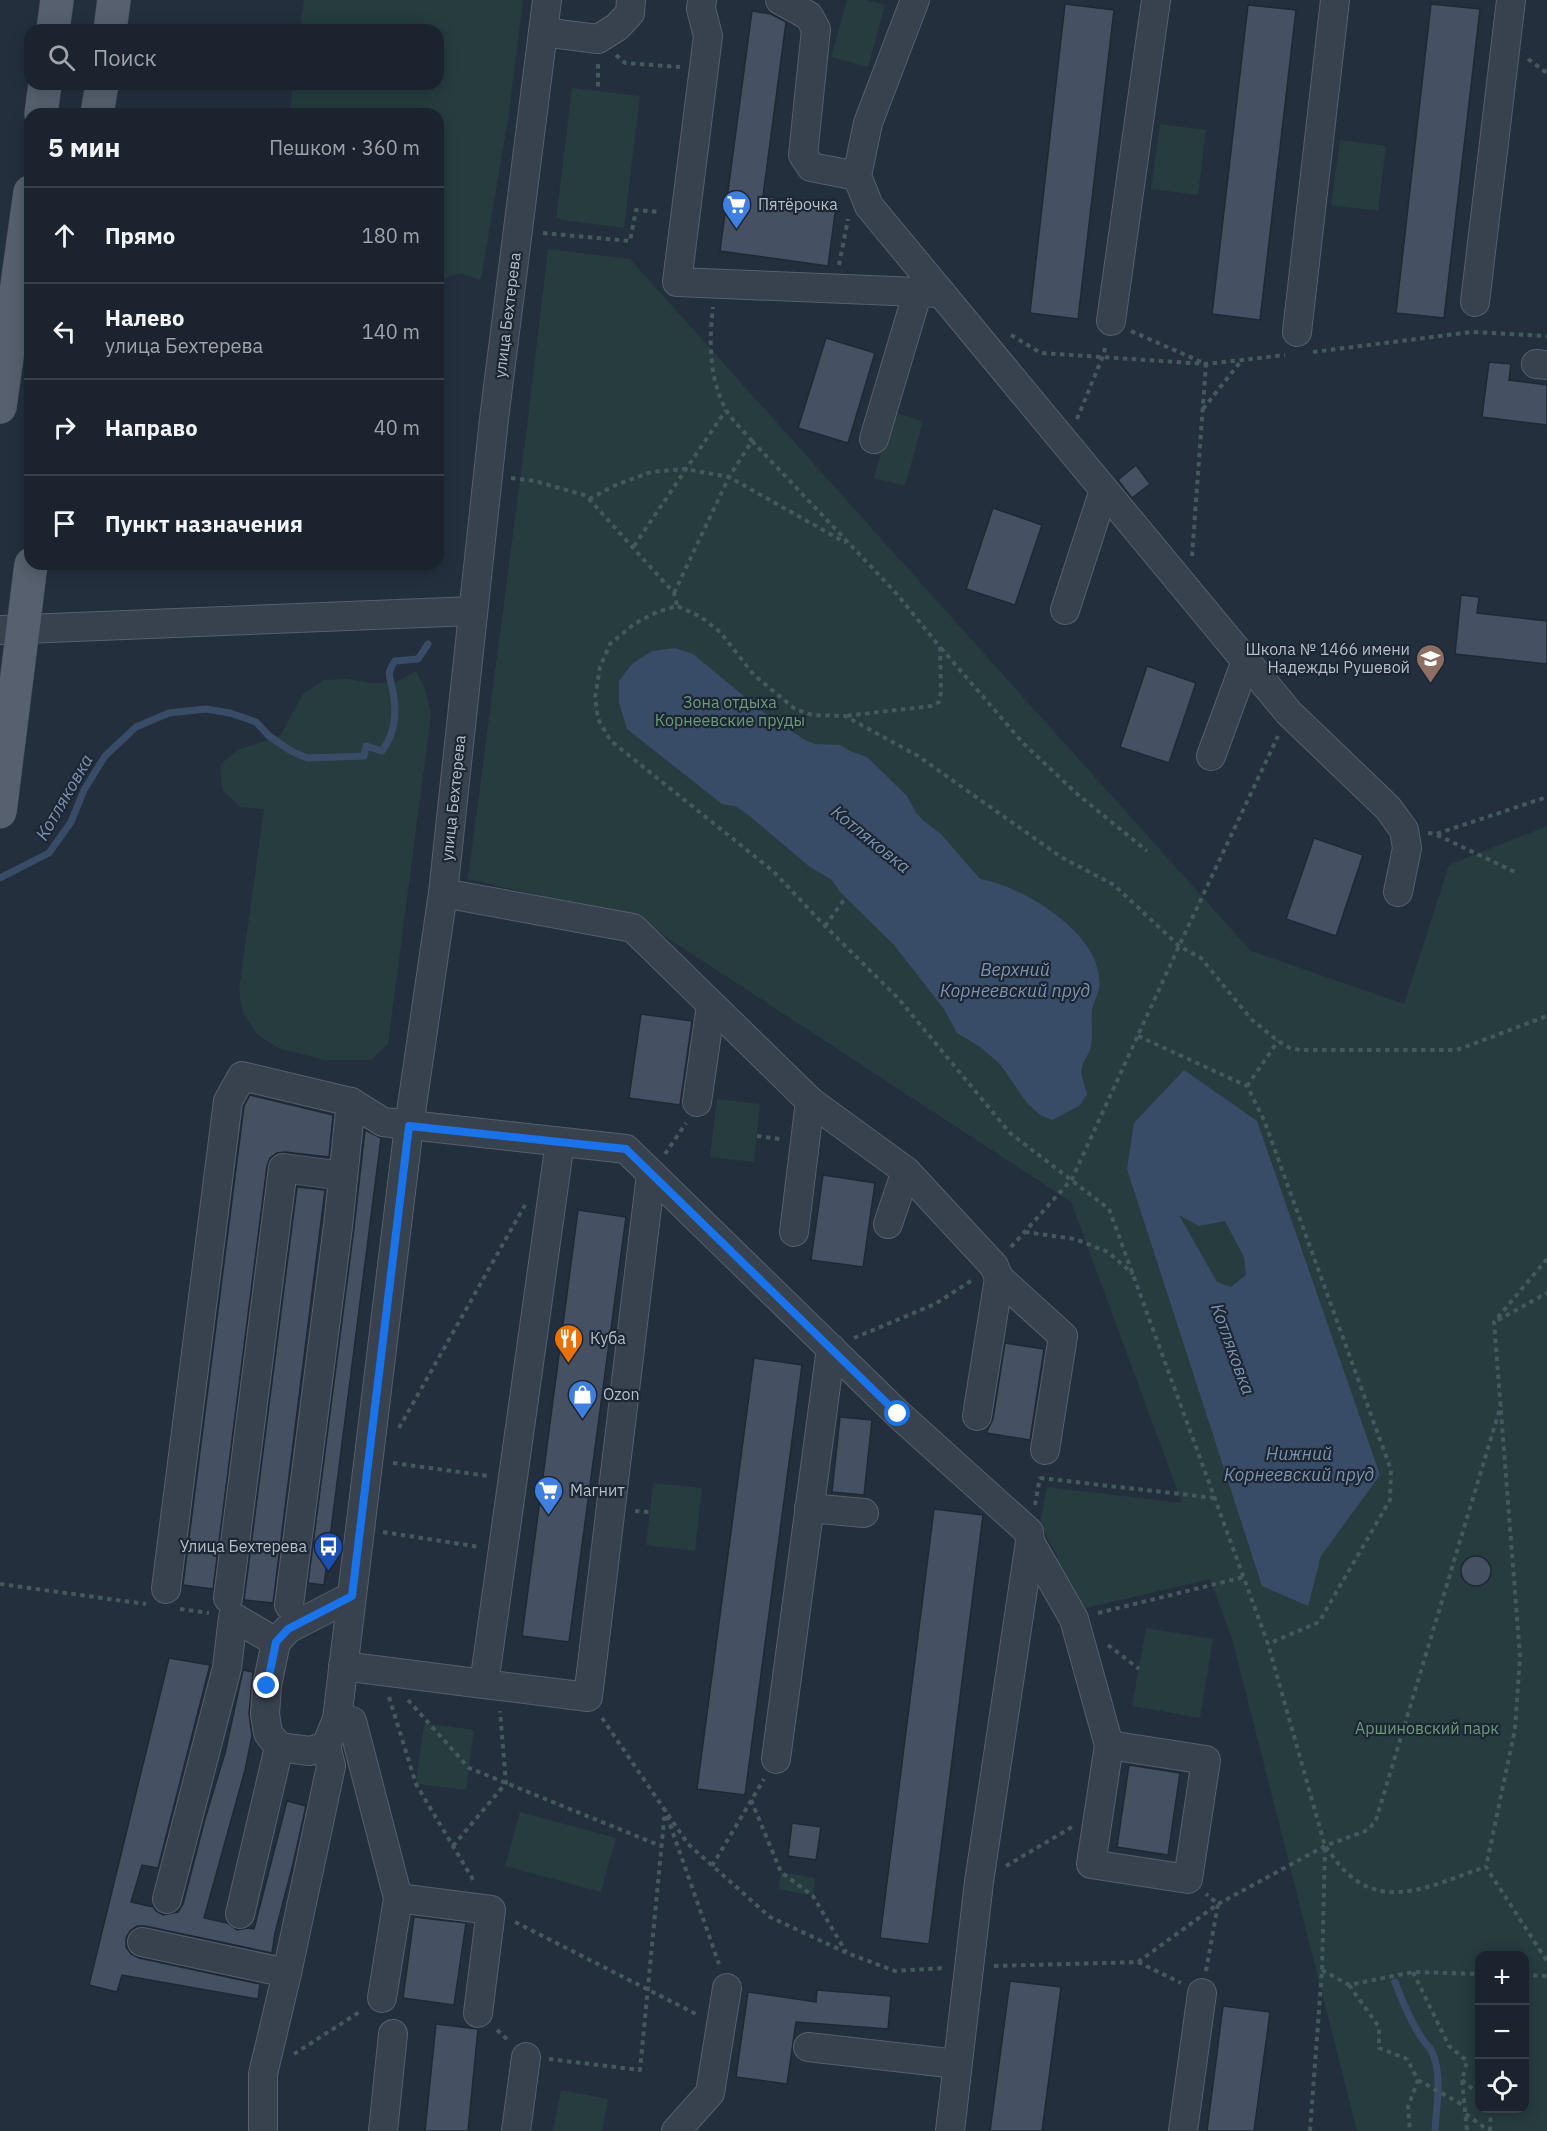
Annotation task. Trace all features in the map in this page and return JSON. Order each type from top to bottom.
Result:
[{"type":"main road","points":[[54,24],[57,0]]},
{"type":"main road","points":[[111,24],[114,0]]},
{"type":"main road","points":[[42,108],[44,90]]},
{"type":"main road","points":[[99,108],[101,90]]},
{"type":"main road","points":[[0,407],[24,235]]},
{"type":"main road","points":[[0,812],[30,570]]},
{"type":"street","name":"улица Бехтерева","points":[[326,1746],[337,1719],[409,1126],[443,892],[494,419],[546,0]]},
{"type":"street","points":[[543,32],[598,39],[617,27],[630,13],[631,0]]},
{"type":"street","points":[[702,0],[701,9],[708,36],[677,282],[929,292]]},
{"type":"street","points":[[780,0],[809,16],[816,29],[803,155],[811,167],[857,176]]},
{"type":"street","points":[[915,0],[868,123],[857,176],[869,206],[929,292],[1066,444],[1289,713],[1388,808],[1404,830],[1407,848],[1398,892]]},
{"type":"street","points":[[1111,321],[1156,0]]},
{"type":"street","points":[[1298,347],[1335,0]]},
{"type":"street","points":[[1474,302],[1511,0]]},
{"type":"street","points":[[874,439],[929,292]]},
{"type":"street","points":[[1065,610],[1104,490]]},
{"type":"street","points":[[0,630],[473,611]]},
{"type":"street","points":[[1211,756],[1246,661]]},
{"type":"street","points":[[443,892],[633,928],[810,1101],[906,1171],[996,1272],[1063,1336],[1045,1450]]},
{"type":"street","points":[[691,1113],[711,1005]]},
{"type":"street","points":[[164,1601],[228,1101],[242,1076],[351,1102],[383,1122],[626,1149],[898,1414],[1030,1537],[1074,1619],[1109,1745],[1091,1864],[1188,1879],[1206,1760],[1109,1745]]},
{"type":"street","points":[[794,1232],[810,1101]]},
{"type":"street","points":[[289,1605],[351,1102]]},
{"type":"street","points":[[491,1685],[514,1480],[560,1142]]},
{"type":"street","points":[[167,1899],[226,1668],[231,1607],[283,1168],[343,1176]]},
{"type":"street","points":[[888,1224],[906,1171]]},
{"type":"street","points":[[343,1666],[588,1697],[651,1174]]},
{"type":"street","points":[[977,1416],[996,1272]]},
{"type":"street","points":[[776,1759],[831,1348]]},
{"type":"street","points":[[809,1508],[864,1513]]},
{"type":"street","points":[[950,2131],[980,1882],[1030,1537]]},
{"type":"street","points":[[263,2131],[264,2074],[331,1766],[326,1746],[310,1751],[279,1747],[268,1733],[265,1714],[267,1686],[276,1642],[288,1629],[352,1596]]},
{"type":"street","points":[[231,1607],[276,1642]]},
{"type":"street","points":[[337,1719],[352,1721],[398,1898],[382,1998]]},
{"type":"street","points":[[240,1914],[279,1747]]},
{"type":"street","points":[[398,1898],[491,1910],[478,2013]]},
{"type":"street","points":[[142,1942],[287,1973]]},
{"type":"street","points":[[676,2131],[710,2093],[727,1988]]},
{"type":"street","points":[[1183,2131],[1202,1993]]},
{"type":"street","points":[[383,2131],[393,2034]]},
{"type":"street","points":[[808,2047],[957,2064]]},
{"type":"street","points":[[516,2131],[526,2057]]},
{"type":"path","points":[[598,39],[625,63],[705,69]]},
{"type":"path","points":[[837,276],[857,176]]},
{"type":"path","points":[[543,233],[630,241],[636,210]]},
{"type":"path","points":[[709,283],[713,300],[710,339],[713,370],[726,410],[849,545],[896,592],[940,647],[1023,742],[1076,793],[1147,852]]},
{"type":"path","points":[[1066,444],[1103,356],[1111,321],[1206,364]]},
{"type":"path","points":[[1001,329],[1041,353],[1206,364],[1241,360],[1298,347],[1472,332],[1547,336]]},
{"type":"path","points":[[1203,410],[1241,360]]},
{"type":"path","points":[[1189,592],[1206,364]]},
{"type":"path","points":[[633,546],[726,410]]},
{"type":"path","points":[[674,593],[729,477],[752,441]]},
{"type":"path","points":[[589,499],[616,485],[651,472],[685,469],[729,477],[849,545]]},
{"type":"path","points":[[511,478],[535,481],[584,495],[674,593],[677,606]]},
{"type":"path","points":[[940,647],[941,692],[939,702],[931,706],[844,716],[812,715],[795,709],[754,675],[720,632],[700,617],[677,606],[657,612],[634,624],[610,644],[600,667],[595,698],[598,719],[610,741],[773,871],[898,998],[1010,1133],[1109,1209],[1268,1644],[1325,1846],[1322,1970],[1310,2131]]},
{"type":"path","points":[[831,1348],[935,1304],[996,1272],[1024,1232],[1072,1179],[1289,713]]},
{"type":"path","points":[[844,716],[918,756],[1061,857],[1114,885],[1179,946],[1201,958],[1251,1018],[1290,1048],[1300,1050],[1457,1050],[1547,1016]]},
{"type":"path","points":[[1436,834],[1547,797]]},
{"type":"path","points":[[1404,830],[1436,834],[1515,872]]},
{"type":"path","points":[[825,926],[846,897]]},
{"type":"path","points":[[1138,1036],[1247,1086],[1264,1120],[1391,1470],[1390,1500],[1319,1622],[1268,1644]]},
{"type":"path","points":[[1247,1086],[1278,1041]]},
{"type":"path","points":[[651,1174],[691,1113]]},
{"type":"path","points":[[396,1434],[525,1204]]},
{"type":"path","points":[[1024,1232],[1075,1239],[1108,1252],[1134,1275]]},
{"type":"path","points":[[1547,1259],[1494,1322],[1520,1656],[1515,1729],[1486,1867],[1547,1961]]},
{"type":"path","points":[[1494,1322],[1547,1293]]},
{"type":"path","points":[[1138,1962],[1218,1904],[1325,1846],[1368,1830],[1376,1820],[1500,1406]]},
{"type":"path","points":[[1030,1537],[1045,1450]]},
{"type":"path","points":[[383,1462],[514,1480]]},
{"type":"path","points":[[1040,1478],[1215,1498]]},
{"type":"path","points":[[376,1530],[458,1544]]},
{"type":"path","points":[[1074,1619],[1244,1578]]},
{"type":"path","points":[[0,1584],[231,1607]]},
{"type":"path","points":[[381,1671],[469,1768],[662,1846]]},
{"type":"path","points":[[381,1671],[416,1784],[491,1910],[721,2026]]},
{"type":"path","points":[[453,1846],[506,1783],[491,1685]]},
{"type":"path","points":[[588,1697],[688,1844],[712,1866],[770,1917],[847,1953],[895,1971],[1138,1962],[1202,1993],[1218,1904]]},
{"type":"path","points":[[712,1866],[776,1759]]},
{"type":"path","points":[[751,1800],[781,1872],[813,1896],[847,1953]]},
{"type":"path","points":[[478,2013],[526,2057],[640,2070],[665,1809]]},
{"type":"path","points":[[665,1809],[727,1988]]},
{"type":"path","points":[[980,1882],[1099,1810]]},
{"type":"path","points":[[1325,1846],[1345,1872],[1363,1886],[1384,1892],[1407,1893],[1486,1867]]},
{"type":"path","points":[[1188,1879],[1218,1904]]},
{"type":"path","points":[[1322,1970],[1349,1984],[1379,2027],[1379,2048],[1407,2059],[1418,2080],[1465,2107]]},
{"type":"path","points":[[1349,1984],[1413,1972],[1475,1974]]},
{"type":"path","points":[[1413,1972],[1449,2046],[1467,2061],[1462,2080],[1467,2131]]},
{"type":"path","points":[[1529,1976],[1547,1976]]},
{"type":"path","points":[[264,2074],[382,1998]]},
{"type":"path","points":[[1410,2131],[1408,2107],[1418,2080]]},
{"type":"path","points":[[1462,2080],[1475,2092]]},
{"type":"path","points":[[1490,2131],[1491,2113]]},
{"type":"path","points":[[1466,2114],[1490,2131]]},
{"type":"green space","points":[[304,0],[523,0],[508,119],[481,279],[459,274],[444,279],[444,108],[291,108],[292,90],[444,90],[444,24],[301,24]]},
{"type":"green space","points":[[847,0],[867,0],[885,5],[868,67],[831,57]]},
{"type":"green space","points":[[572,88],[640,96],[624,228],[556,219]]},
{"type":"green space","points":[[1160,124],[1206,130],[1198,195],[1151,189]]},
{"type":"green space","points":[[1340,140],[1386,146],[1378,211],[1331,205]]},
{"type":"green space","name":"Зона отдыха Корнеевские пруды","points":[[548,249],[630,259],[1251,951],[1404,1004],[1449,865],[1547,826],[1547,2131],[1357,2131],[1233,1642],[1210,1579],[1078,1610],[1052,1565],[1058,1557],[1040,1524],[1047,1487],[1182,1503],[1071,1202],[637,918],[468,879]]},
{"type":"green space","points":[[892,412],[923,421],[905,486],[874,478]]},
{"type":"green space","points":[[416,671],[426,692],[431,715],[388,1044],[371,1060],[324,1060],[278,1048],[258,1035],[243,1014],[239,990],[264,809],[241,807],[222,790],[220,765],[237,750],[280,736],[303,694],[324,680],[347,679],[370,683],[395,683]]},
{"type":"green space","points":[[717,1099],[760,1104],[754,1162],[710,1157]]},
{"type":"green space","points":[[653,1483],[702,1488],[695,1551],[646,1545]]},
{"type":"green space","points":[[1146,1628],[1213,1639],[1200,1718],[1132,1706]]},
{"type":"green space","points":[[424,1723],[474,1730],[466,1790],[416,1784]]},
{"type":"green space","points":[[520,1812],[616,1838],[601,1892],[505,1866]]},
{"type":"green space","points":[[781,1872],[815,1878],[813,1896],[779,1889]]},
{"type":"green space","points":[[561,2090],[608,2099],[602,2131],[553,2131]]},
{"type":"water","name":"Верхний Корнеевский пруд","points":[[675,648],[693,654],[762,711],[803,739],[815,744],[840,745],[867,757],[907,796],[916,813],[941,834],[980,879],[1018,892],[1038,903],[1076,933],[1089,950],[1098,969],[1099,988],[1092,1010],[1091,1046],[1082,1070],[1087,1094],[1079,1106],[1052,1120],[1040,1115],[1027,1103],[1000,1064],[980,1047],[957,1033],[944,1009],[894,945],[840,892],[832,880],[810,867],[747,814],[735,806],[722,804],[627,729],[619,703],[619,681],[632,664],[652,651]]},
{"type":"water","name":"Нижний Корнеевский пруд","points":[[1184,1070],[1257,1121],[1380,1475],[1321,1556],[1308,1606],[1262,1586],[1127,1169],[1134,1123]],"holes":[[[1179,1215],[1199,1226],[1225,1221],[1244,1257],[1246,1275],[1231,1287],[1217,1282]]]},
{"type":"building","points":[[1065,4],[1114,10],[1078,319],[1030,313]]},
{"type":"building","points":[[1431,4],[1480,9],[1444,318],[1396,313]]},
{"type":"building","points":[[1248,5],[1296,10],[1260,320],[1212,314]]},
{"type":"building","points":[[752,11],[771,14],[786,22],[763,196],[836,206],[828,266],[720,251]]},
{"type":"building","points":[[826,338],[875,353],[848,443],[798,428]]},
{"type":"building","points":[[1489,362],[1511,364],[1509,380],[1547,385],[1547,425],[1482,417]]},
{"type":"building","points":[[1136,465],[1150,484],[1132,498],[1118,480]]},
{"type":"building","points":[[993,508],[1042,525],[1015,605],[966,589]]},
{"type":"building","points":[[1461,595],[1479,597],[1477,613],[1547,621],[1547,664],[1455,654]]},
{"type":"building","points":[[1147,666],[1196,683],[1169,763],[1120,747]]},
{"type":"building","points":[[1314,838],[1363,855],[1336,936],[1286,919]]},
{"type":"building","points":[[641,1014],[692,1021],[680,1105],[629,1098]]},
{"type":"building","points":[[250,1095],[333,1115],[329,1157],[277,1153],[270,1158],[267,1166],[213,1589],[183,1585],[244,1106]]},
{"type":"building","points":[[365,1130],[381,1138],[324,1585],[308,1583]]},
{"type":"building","points":[[823,1175],[875,1183],[863,1267],[811,1260]]},
{"type":"building","points":[[297,1187],[325,1190],[273,1603],[244,1600]]},
{"type":"building","points":[[578,1210],[626,1217],[569,1642],[522,1636]]},
{"type":"building","points":[[1005,1343],[1044,1349],[1030,1440],[986,1433],[993,1419]]},
{"type":"building","points":[[754,1358],[802,1365],[745,1795],[697,1789]]},
{"type":"building","points":[[840,1417],[872,1420],[864,1495],[832,1492]]},
{"type":"building","points":[[934,1509],[983,1515],[929,1944],[880,1938]]},
{"type":"building","points":[[1476,1556],[1486,1561],[1491,1571],[1486,1581],[1476,1586],[1466,1581],[1461,1571],[1466,1561]]},
{"type":"building","points":[[169,1658],[210,1665],[158,1868],[142,1865],[131,1902],[153,1907],[163,1915],[178,1912],[183,1904],[225,1753],[243,1670],[253,1672],[249,1713],[252,1736],[245,1770],[204,1918],[227,1923],[237,1930],[254,1929],[287,1801],[306,1806],[272,1953],[145,1926],[137,1926],[130,1931],[126,1938],[126,1947],[131,1954],[139,1958],[260,1984],[258,1999],[122,1975],[117,1992],[89,1985]]},
{"type":"building","points":[[1129,1765],[1180,1773],[1168,1855],[1117,1847]]},
{"type":"building","points":[[792,1823],[821,1827],[816,1860],[788,1856]]},
{"type":"building","points":[[414,1917],[466,1923],[454,2005],[403,1998]]},
{"type":"building","points":[[1010,1981],[1061,1987],[1042,2131],[990,2131]]},
{"type":"building","points":[[817,1990],[891,1996],[888,2029],[796,2022],[787,2084],[736,2077],[748,1992],[816,2002]]},
{"type":"building","points":[[1223,2006],[1270,2012],[1254,2131],[1207,2131]]},
{"type":"building","points":[[436,2024],[478,2029],[468,2131],[425,2131]]},
{"type":"waterway","name":"Котляковка","points":[[0,878],[49,853],[71,822],[84,790],[105,756],[136,727],[169,713],[206,709],[230,713],[256,722],[269,736],[291,751],[307,758],[364,756],[366,746],[382,751],[390,738],[395,715],[390,670],[395,661],[418,659],[428,644]]},
{"type":"waterway","name":"Котляковка","points":[[1395,1982],[1410,2017],[1431,2050],[1435,2061],[1438,2091],[1435,2131]]},
{"type":"place","name":"Пятёрочка","points":[[737,230]]},
{"type":"place","name":"Школа № 1466 имени Надежды Рушевой","points":[[1431,684]]},
{"type":"place","name":"Куба","points":[[569,1364]]},
{"type":"place","name":"Ozon","points":[[582,1420]]},
{"type":"place","name":"Магнит","points":[[549,1516]]},
{"type":"place","name":"Улица Бехтерева","points":[[328,1572]]},
{"type":"route","points":[[267,1686],[276,1642],[288,1629],[352,1596],[409,1126],[626,1149],[898,1414]]},
{"type":"park label","name":"Аршиновский парк","points":[[1427,1728]]}]
